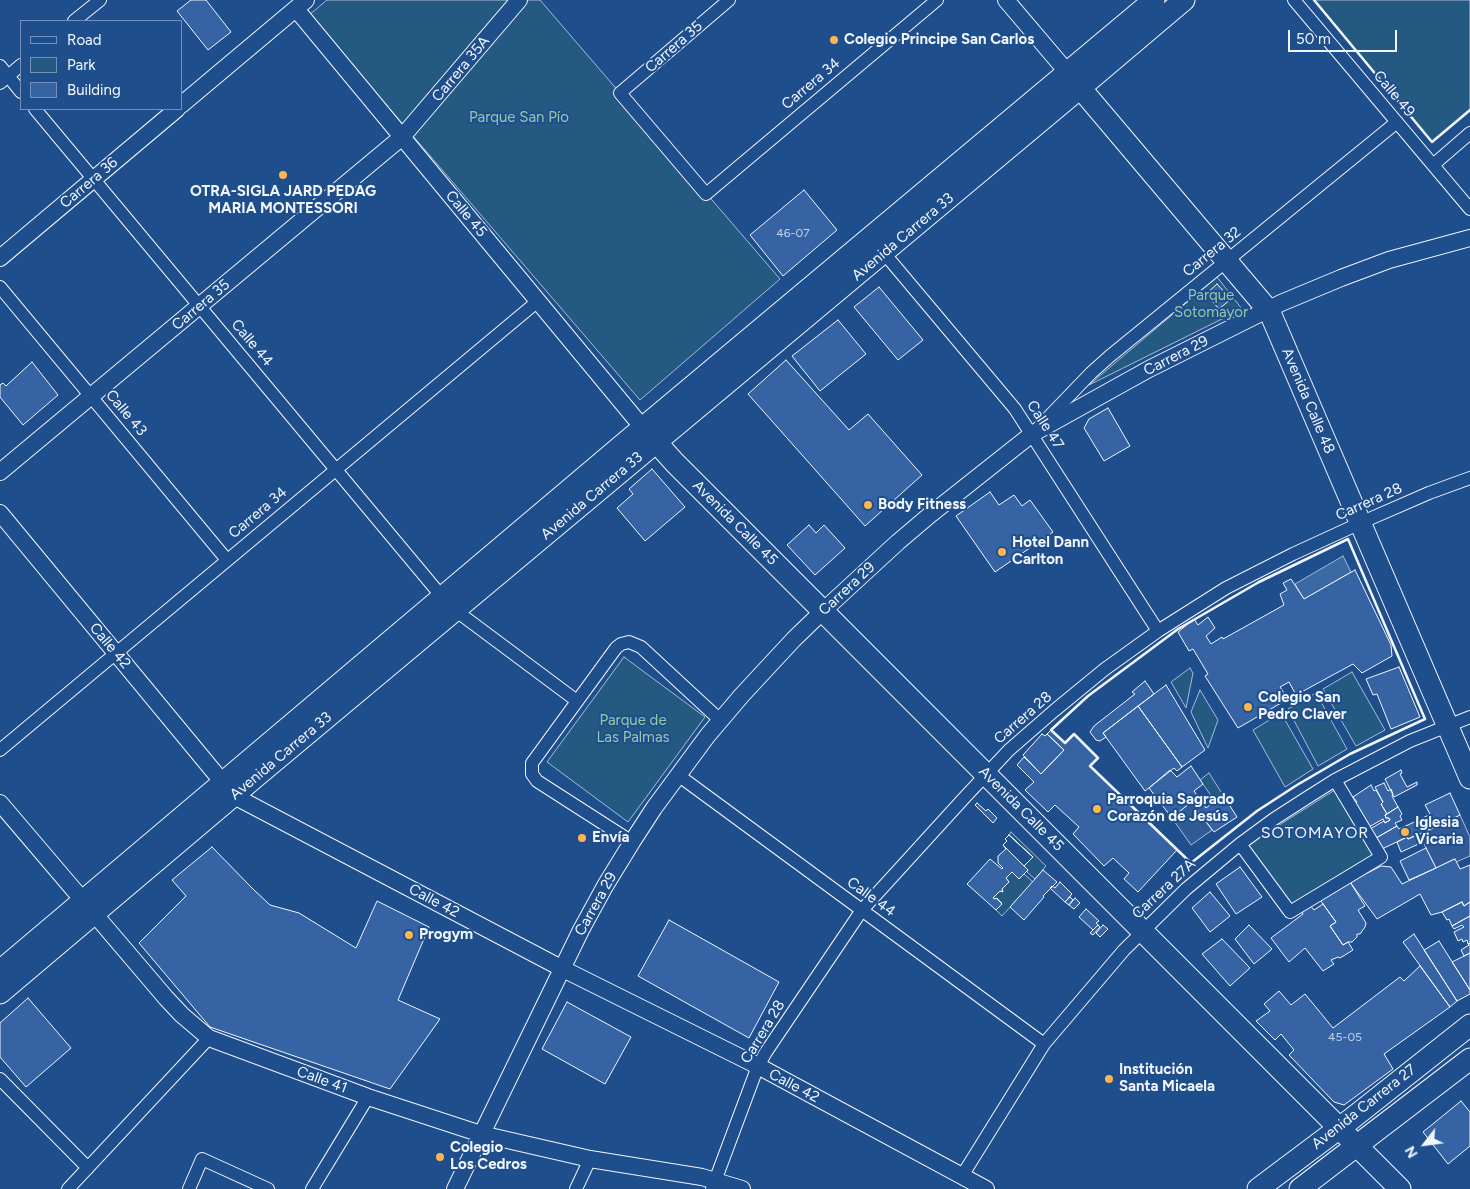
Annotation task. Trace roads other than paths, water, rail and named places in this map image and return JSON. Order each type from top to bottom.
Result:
[{"type":"main road","name":"Avenida Carrera 33","points":[[650,435],[884,253],[1074,81],[1154,0]]},
{"type":"main road","name":"Avenida Carrera 33","points":[[0,992],[88,908],[650,435],[1074,81],[1184,0]]},
{"type":"main road","name":"Avenida Calle 48","points":[[1074,81],[1268,311],[1470,778]]},
{"type":"main road","name":"Avenida Calle 45","points":[[650,435],[1400,1189]]},
{"type":"main road","name":"Avenida Carrera 33","points":[[0,971],[88,908]]},
{"type":"main road","name":"Avenida Carrera 27","points":[[1258,1189],[1470,1025]]},
{"type":"main road","name":"Avenida Carrera 27","points":[[1300,1189],[1470,1059]]},
{"type":"street","points":[[75,20],[100,0]]},
{"type":"street","name":"Carrera 35A","points":[[402,137],[519,0]]},
{"type":"street","name":"Carrera 35","points":[[706,194],[620,93],[729,0]]},
{"type":"street","name":"Carrera 34","points":[[706,194],[937,0]]},
{"type":"street","points":[[1006,0],[1074,81]]},
{"type":"street","name":"Calle 49","points":[[1294,0],[1470,209]]},
{"type":"street","points":[[182,104],[297,3]]},
{"type":"street","name":"Calle 45","points":[[297,3],[402,137],[650,435]]},
{"type":"street","points":[[20,66],[3,75],[20,91]]},
{"type":"street","name":"Calle 44","points":[[37,110],[449,604],[577,701]]},
{"type":"street","name":"Carrera 36","points":[[0,258],[176,110]]},
{"type":"street","name":"Carrera 32","points":[[1032,434],[1110,356],[1396,122]]},
{"type":"street","points":[[1433,165],[1470,133]]},
{"type":"street","name":"Carrera 35","points":[[0,472],[402,137]]},
{"type":"street","name":"Carrera 29","points":[[455,1189],[582,930],[600,895],[632,842],[678,775],[720,720],[794,639],[823,611],[930,514],[1032,434],[1148,369],[1307,292],[1364,269],[1416,252],[1470,238]]},
{"type":"street","name":"Calle 47","points":[[884,253],[1010,402],[1158,631]]},
{"type":"street","name":"Calle 43","points":[[0,288],[227,560]]},
{"type":"street","name":"Carrera 34","points":[[0,750],[538,301]]},
{"type":"street","name":"Carrera 28","points":[[714,1185],[758,1066],[862,910],[1009,750],[1105,669],[1158,631],[1226,588],[1292,554],[1360,523],[1429,493],[1470,478]]},
{"type":"street","name":"Calle 42","points":[[0,513],[229,790],[564,969],[758,1066],[986,1189]]},
{"type":"street","points":[[632,842],[541,784],[532,774],[535,759],[616,648],[621,644],[629,642],[641,647],[720,720]]},
{"type":"street","name":"Carrera 27A","points":[[962,1176],[1044,1044],[1124,950],[1186,889],[1240,844],[1274,819],[1336,780],[1410,741],[1470,717]]},
{"type":"street","name":"Calle 44","points":[[678,775],[1044,1044]]},
{"type":"street","points":[[1240,844],[1290,912],[1381,857],[1336,780]]},
{"type":"street","name":"Calle 41","points":[[0,803],[166,998],[182,1015],[209,1038],[368,1097],[481,1134],[590,1159],[702,1178],[714,1185],[742,1189]]},
{"type":"street","points":[[68,1189],[209,1038]]},
{"type":"street","points":[[0,1079],[88,1168]]},
{"type":"street","points":[[312,1189],[368,1097]]},
{"type":"street","points":[[189,1189],[202,1159],[268,1189]]},
{"type":"street","points":[[576,1189],[590,1159]]},
{"type":"place","name":"Colegio Principe San Carlos","points":[[834,40]]},
{"type":"place","name":"OTRA-SIGLA JARD PEDAG MARIA MONTESSORI","points":[[283,175]]},
{"type":"place","name":"Body Fitness","points":[[868,505]]},
{"type":"place","name":"Hotel Dann Carlton","points":[[1002,552]]},
{"type":"place","name":"Colegio San Pedro Claver","points":[[1248,707]]},
{"type":"place","name":"Parroquia Sagrado Corazón de Jesús","points":[[1097,809]]},
{"type":"place","name":"Iglesia Vicaria","points":[[1405,832]]},
{"type":"place","name":"Envía","points":[[582,838]]},
{"type":"place","name":"Progym","points":[[409,935]]},
{"type":"place","name":"Institución Santa Micaela","points":[[1109,1079]]},
{"type":"place","name":"Colegio Los Cedros","points":[[440,1157]]},
{"type":"district","name":"SOTOMAYOR","points":[[1315,833]]},
{"type":"park label","name":"Parque San Pío","points":[[519,118]]},
{"type":"park label","name":"Parque Sotomayor","points":[[1211,304]]},
{"type":"park label","name":"Parque de Las Palmas","points":[[633,730]]}]
